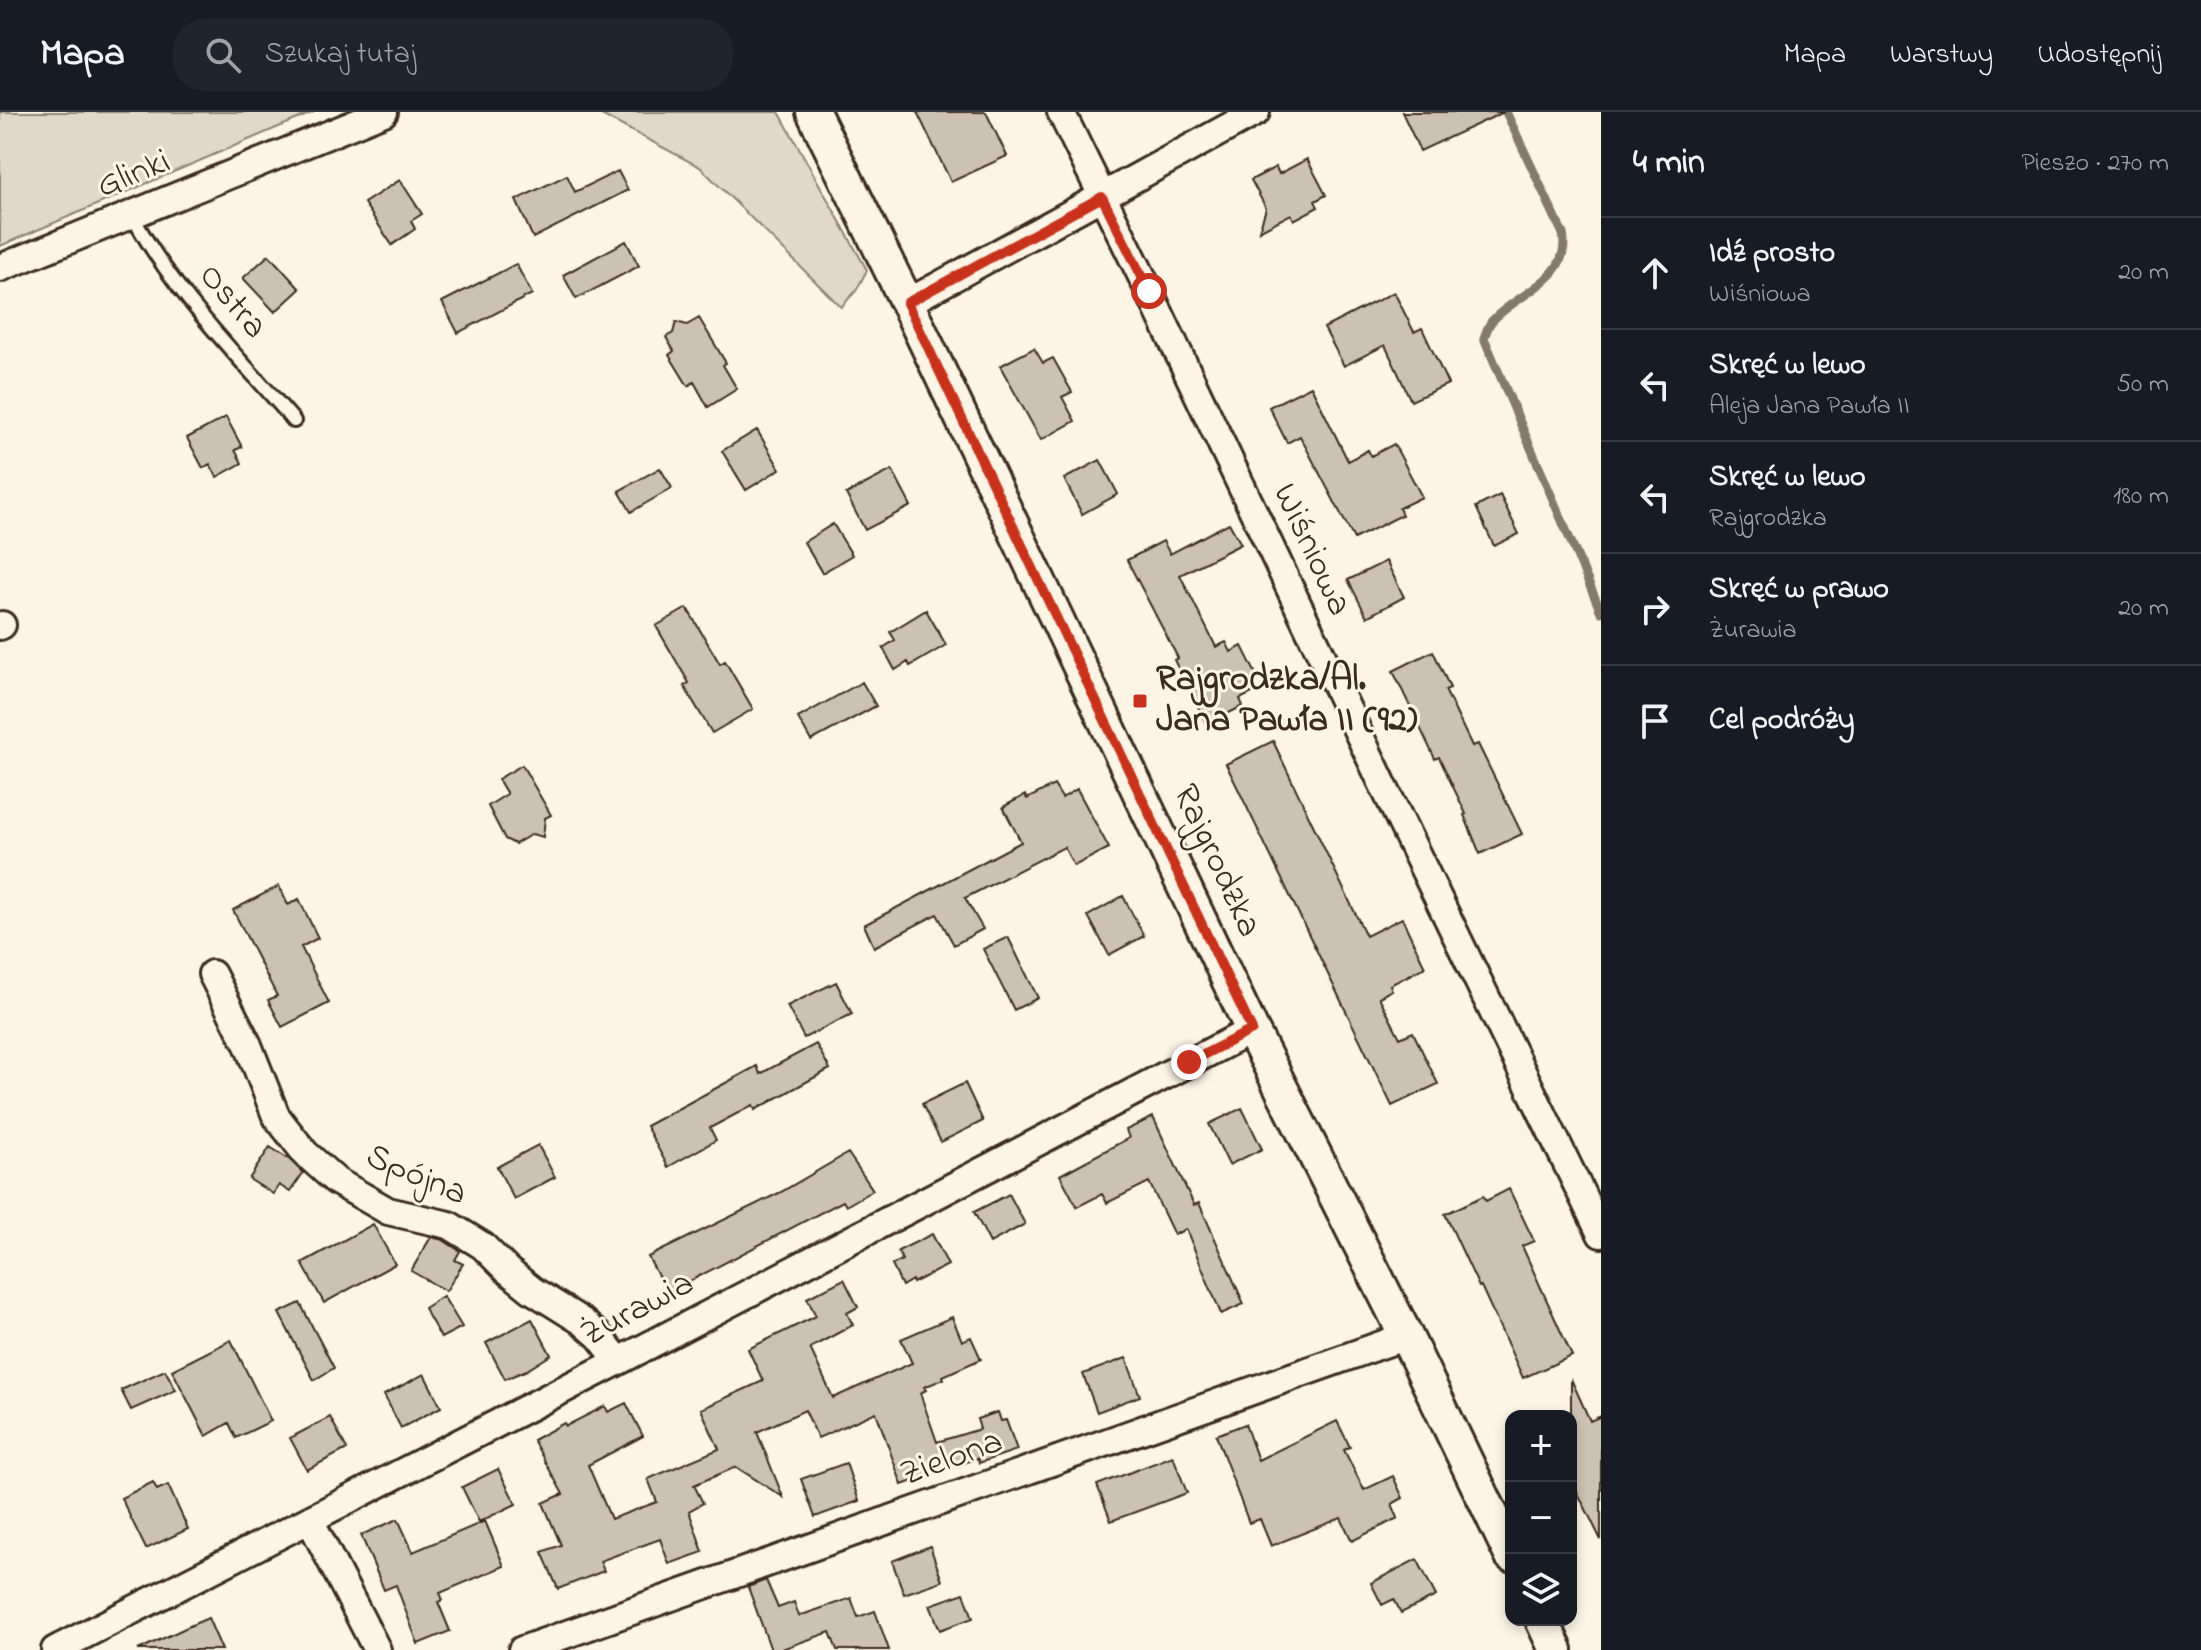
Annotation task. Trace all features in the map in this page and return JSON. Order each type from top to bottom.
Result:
[{"type":"street","name":"Glinki","points":[[0,268],[384,112]]},
{"type":"street","name":"Rajgrodzka","points":[[813,112],[907,303],[1252,1030],[1406,1336],[1511,1554]]},
{"type":"street","name":"Wiśniowa","points":[[1061,112],[1601,1234]]},
{"type":"street","points":[[907,303],[1256,112]]},
{"type":"street","name":"Spójna","points":[[212,974],[248,1045],[276,1116],[305,1153],[336,1181],[388,1211],[449,1225],[483,1246],[532,1290],[583,1322],[619,1361]]},
{"type":"street","name":"Żurawia","points":[[55,1650],[619,1361],[1252,1030]]},
{"type":"street","name":"Zielona","points":[[522,1650],[1406,1336]]},
{"type":"street","points":[[310,1520],[377,1650]]},
{"type":"street","points":[[1545,1626],[1556,1650]]},
{"type":"lane","name":"Ostra","points":[[132,215],[184,295],[294,421]]},
{"type":"shaded area","points":[[0,112],[314,112],[0,246]]},
{"type":"shaded area","points":[[596,112],[779,112],[867,270],[856,291],[841,307],[700,167]]},
{"type":"building","points":[[917,112],[986,112],[1007,156],[951,182]]},
{"type":"building","points":[[1402,112],[1504,112],[1420,151]]},
{"type":"building","points":[[1307,159],[1326,195],[1315,201],[1318,207],[1294,220],[1291,214],[1259,231],[1266,208],[1251,180],[1276,167],[1279,174]]},
{"type":"building","points":[[618,171],[628,190],[533,238],[516,200],[567,175],[575,192]]},
{"type":"building","points":[[400,180],[422,214],[411,221],[415,229],[392,245],[364,203]]},
{"type":"building","points":[[626,241],[639,266],[576,299],[563,275]]},
{"type":"building","points":[[269,255],[300,289],[275,312],[243,278]]},
{"type":"building","points":[[516,264],[532,294],[458,333],[442,302]]},
{"type":"building","points":[[1394,292],[1414,332],[1422,328],[1448,384],[1411,401],[1385,345],[1344,366],[1324,328]]},
{"type":"building","points":[[699,318],[726,363],[723,365],[737,389],[708,407],[694,382],[688,386],[669,355],[674,351],[666,337],[673,333],[676,322],[687,325]]},
{"type":"building","points":[[1034,348],[1043,363],[1053,358],[1072,392],[1062,397],[1075,421],[1041,440],[1000,366]]},
{"type":"building","points":[[1311,386],[1348,461],[1368,450],[1371,456],[1394,444],[1422,497],[1399,508],[1402,515],[1354,539],[1300,436],[1287,443],[1269,407]]},
{"type":"building","points":[[226,417],[242,447],[235,450],[242,463],[217,477],[210,464],[203,468],[187,438]]},
{"type":"building","points":[[757,430],[780,469],[746,490],[722,451]]},
{"type":"building","points":[[1100,460],[1118,494],[1082,514],[1064,479]]},
{"type":"building","points":[[660,468],[672,488],[631,512],[619,491]]},
{"type":"building","points":[[892,470],[911,506],[865,530],[846,494]]},
{"type":"building","points":[[1500,495],[1519,534],[1494,546],[1476,507]]},
{"type":"building","points":[[1229,523],[1241,544],[1180,575],[1216,647],[1226,642],[1231,652],[1242,646],[1257,676],[1246,682],[1252,693],[1240,699],[1243,706],[1207,724],[1174,660],[1178,658],[1127,560],[1163,541],[1170,554]]},
{"type":"building","points":[[833,524],[852,555],[822,573],[804,542]]},
{"type":"building","points":[[1386,561],[1404,597],[1367,617],[1348,580]]},
{"type":"building","points":[[687,608],[720,664],[725,661],[753,709],[712,733],[684,686],[689,683],[656,626]]},
{"type":"building","points":[[926,610],[946,645],[910,666],[908,662],[895,670],[883,648],[895,640],[890,632]]},
{"type":"building","points":[[1433,651],[1450,688],[1445,690],[1472,746],[1478,744],[1522,834],[1480,854],[1466,814],[1439,757],[1435,759],[1393,671]]},
{"type":"building","points":[[862,682],[876,706],[811,741],[798,718]]},
{"type":"building","points":[[1273,741],[1366,936],[1402,918],[1425,967],[1390,985],[1392,990],[1379,997],[1400,1038],[1413,1032],[1438,1084],[1392,1106],[1226,764]]},
{"type":"building","points":[[522,765],[551,815],[545,818],[543,837],[532,834],[515,844],[505,839],[488,806],[507,794],[498,779]]},
{"type":"building","points":[[1054,785],[1062,798],[1077,789],[1109,848],[1074,866],[1064,847],[965,898],[983,929],[954,945],[937,914],[874,947],[864,925],[1021,842],[1003,807]]},
{"type":"building","points":[[279,886],[288,905],[299,899],[318,938],[301,947],[329,1003],[282,1027],[268,1000],[277,996],[233,910]]},
{"type":"building","points":[[1123,896],[1144,936],[1109,955],[1088,916]]},
{"type":"building","points":[[1008,937],[1038,998],[1014,1010],[983,949]]},
{"type":"building","points":[[836,982],[852,1014],[804,1038],[787,1006]]},
{"type":"building","points":[[816,1044],[830,1069],[755,1110],[753,1105],[710,1128],[716,1140],[668,1167],[646,1126],[757,1066],[760,1074]]},
{"type":"building","points":[[965,1083],[983,1121],[941,1142],[922,1104]]},
{"type":"building","points":[[1242,1108],[1262,1149],[1229,1165],[1209,1124]]},
{"type":"building","points":[[1153,1117],[1194,1205],[1199,1203],[1244,1304],[1221,1314],[1186,1229],[1174,1235],[1149,1182],[1107,1203],[1102,1194],[1077,1207],[1060,1175],[1129,1138],[1126,1130]]},
{"type":"building","points":[[538,1145],[555,1177],[514,1199],[497,1167]]},
{"type":"building","points":[[270,1147],[303,1173],[290,1192],[279,1185],[273,1194],[249,1179]]},
{"type":"building","points":[[848,1153],[873,1190],[846,1206],[843,1201],[667,1293],[648,1257],[781,1192]]},
{"type":"building","points":[[1509,1189],[1534,1241],[1522,1246],[1572,1356],[1523,1378],[1445,1214],[1483,1196],[1486,1201]]},
{"type":"building","points":[[1009,1194],[1025,1224],[990,1243],[974,1212]]},
{"type":"building","points":[[373,1224],[395,1264],[324,1303],[302,1263]]},
{"type":"building","points":[[932,1234],[948,1265],[902,1286],[892,1265],[902,1260],[898,1251]]},
{"type":"building","points":[[431,1237],[443,1240],[460,1251],[455,1260],[463,1264],[446,1291],[411,1271]]},
{"type":"building","points":[[844,1279],[858,1307],[847,1313],[853,1325],[810,1348],[833,1398],[912,1363],[901,1339],[952,1317],[962,1341],[971,1337],[981,1359],[943,1376],[944,1379],[924,1387],[926,1390],[920,1393],[937,1442],[980,1429],[977,1419],[998,1412],[1001,1421],[1006,1420],[1017,1450],[979,1463],[978,1458],[902,1485],[876,1412],[818,1438],[805,1410],[757,1432],[783,1497],[736,1467],[694,1485],[703,1503],[689,1511],[703,1552],[669,1564],[660,1539],[600,1561],[604,1571],[558,1589],[542,1552],[561,1545],[543,1503],[563,1494],[533,1440],[605,1406],[608,1412],[626,1403],[643,1436],[588,1465],[611,1519],[657,1502],[648,1479],[719,1449],[701,1409],[763,1381],[748,1349],[816,1316],[807,1298]]},
{"type":"building","points":[[443,1296],[462,1327],[441,1338],[424,1308]]},
{"type":"building","points":[[300,1303],[334,1368],[314,1380],[279,1313]]},
{"type":"building","points":[[532,1319],[551,1355],[505,1379],[486,1343]]},
{"type":"building","points":[[231,1340],[271,1421],[236,1438],[229,1423],[206,1436],[172,1370]]},
{"type":"building","points":[[1126,1358],[1140,1396],[1097,1412],[1083,1374]]},
{"type":"building","points":[[165,1370],[176,1390],[131,1410],[121,1390]]},
{"type":"building","points":[[424,1374],[441,1407],[401,1428],[384,1395]]},
{"type":"building","points":[[1571,1379],[1590,1421],[1601,1416],[1601,1540],[1577,1491],[1577,1410],[1571,1410]]},
{"type":"building","points":[[330,1417],[347,1449],[307,1470],[290,1438]]},
{"type":"building","points":[[1337,1421],[1350,1447],[1344,1450],[1364,1490],[1393,1476],[1403,1498],[1392,1504],[1398,1518],[1352,1541],[1341,1518],[1271,1546],[1260,1519],[1249,1523],[1216,1435],[1245,1424],[1258,1460]]},
{"type":"building","points":[[1173,1456],[1187,1493],[1111,1521],[1097,1485]]},
{"type":"building","points":[[846,1463],[859,1501],[815,1517],[801,1479]]},
{"type":"building","points":[[498,1469],[516,1504],[479,1522],[462,1487]]},
{"type":"building","points":[[153,1482],[157,1490],[168,1485],[188,1529],[146,1549],[121,1498]]},
{"type":"building","points":[[398,1519],[413,1552],[485,1521],[504,1566],[440,1593],[443,1600],[438,1602],[450,1631],[418,1644],[396,1585],[384,1590],[361,1535]]},
{"type":"building","points":[[930,1546],[942,1581],[904,1594],[892,1561]]},
{"type":"building","points":[[1417,1559],[1436,1596],[1401,1613],[1394,1599],[1382,1605],[1371,1583]]},
{"type":"building","points":[[766,1580],[778,1608],[794,1602],[799,1616],[851,1598],[858,1617],[875,1611],[889,1650],[837,1650],[830,1632],[771,1650],[748,1587]]},
{"type":"building","points":[[964,1593],[973,1618],[940,1630],[930,1605]]},
{"type":"building","points":[[208,1618],[222,1650],[138,1650],[194,1624]]},
{"type":"waterway","points":[[1506,112],[1563,234],[1564,250],[1551,274],[1492,321],[1484,338],[1601,612]]},
{"type":"place","name":"Rajgrodzka/Al. Jana Pawła II (92)","points":[[1140,701]]},
{"type":"route","points":[[1149,291],[1102,197],[907,303],[1252,1030],[1189,1062]]}]
